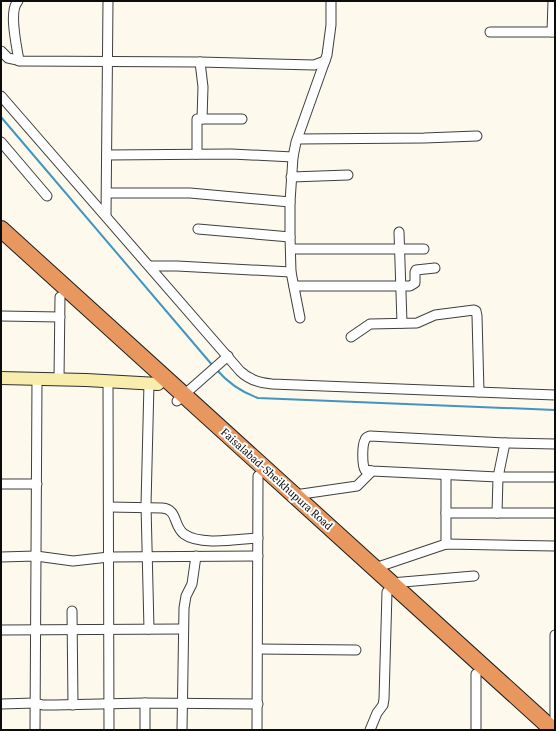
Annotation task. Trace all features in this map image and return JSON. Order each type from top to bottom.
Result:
[{"type":"highway","name":"Faisalabad-Sheikhupura Road","points":[[1,229],[181,398],[258,476],[554,730]]},
{"type":"highway","name":"Faisalabad-Sheikhupura Road","points":[[1,244],[153,383],[181,398],[295,496],[375,568],[389,587],[476,674],[539,730]]},
{"type":"street","points":[[18,1],[14,6],[13,16],[20,61]]},
{"type":"street","points":[[106,216],[108,1]]},
{"type":"street","points":[[300,318],[291,272],[290,249],[290,202],[293,157],[329,46],[331,1]]},
{"type":"street","points":[[490,32],[554,32],[553,1]]},
{"type":"street","points":[[1,51],[8,58],[20,61],[200,62],[314,65],[325,61]]},
{"type":"street","points":[[200,62],[203,88],[202,119]]},
{"type":"street","points":[[1,96],[150,266],[225,359],[249,378],[262,383],[555,395]]},
{"type":"street","points":[[196,154],[196,120],[242,119]]},
{"type":"street","points":[[298,139],[478,136]]},
{"type":"street","points":[[1,142],[47,196]]},
{"type":"street","points":[[107,155],[231,154],[293,157]]},
{"type":"street","points":[[292,177],[348,175]]},
{"type":"street","points":[[107,193],[190,193],[290,202]]},
{"type":"street","points":[[198,229],[290,237]]},
{"type":"street","points":[[400,232],[402,323]]},
{"type":"street","points":[[290,249],[424,249]]},
{"type":"street","points":[[150,266],[291,272]]},
{"type":"street","points":[[294,286],[410,286],[414,284],[416,270],[435,268]]},
{"type":"street","points":[[59,379],[60,297]]},
{"type":"street","points":[[351,337],[370,324],[416,322],[435,316],[471,309],[476,311],[479,392]]},
{"type":"street","points":[[1,316],[60,317]]},
{"type":"street","points":[[181,398],[225,359]]},
{"type":"street","points":[[1,378],[153,383],[146,508],[149,629]]},
{"type":"street","points":[[35,730],[37,379]]},
{"type":"street","points":[[108,381],[110,630],[109,730]]},
{"type":"street","points":[[555,444],[370,436],[364,441],[363,465],[365,470],[372,471],[555,478]]},
{"type":"street","points":[[497,513],[498,477],[505,443]]},
{"type":"street","points":[[295,496],[357,486],[372,471]]},
{"type":"street","points":[[446,475],[446,544]]},
{"type":"street","points":[[257,730],[258,476]]},
{"type":"street","points":[[1,484],[37,484]]},
{"type":"street","points":[[109,507],[165,508],[171,511],[180,530],[184,534],[206,540],[258,538]]},
{"type":"street","points":[[446,513],[555,513]]},
{"type":"street","points":[[375,568],[446,544],[555,546]]},
{"type":"street","points":[[1,557],[36,556],[73,561],[109,557],[146,556],[258,556]]},
{"type":"street","points":[[182,730],[184,602],[192,584],[196,556]]},
{"type":"street","points":[[370,730],[377,713],[383,705],[384,699],[389,587],[474,576]]},
{"type":"street","points":[[72,611],[73,705]]},
{"type":"street","points":[[1,630],[184,629]]},
{"type":"street","points":[[554,730],[555,637]]},
{"type":"street","points":[[258,649],[356,650]]},
{"type":"street","points":[[476,674],[476,730]]},
{"type":"street","points":[[145,703],[145,730]]},
{"type":"street","points":[[1,704],[258,704]]},
{"type":"waterway","points":[[1,117],[213,366]]},
{"type":"waterway","points":[[216,369],[225,379],[235,386],[258,398],[555,410]]}]
